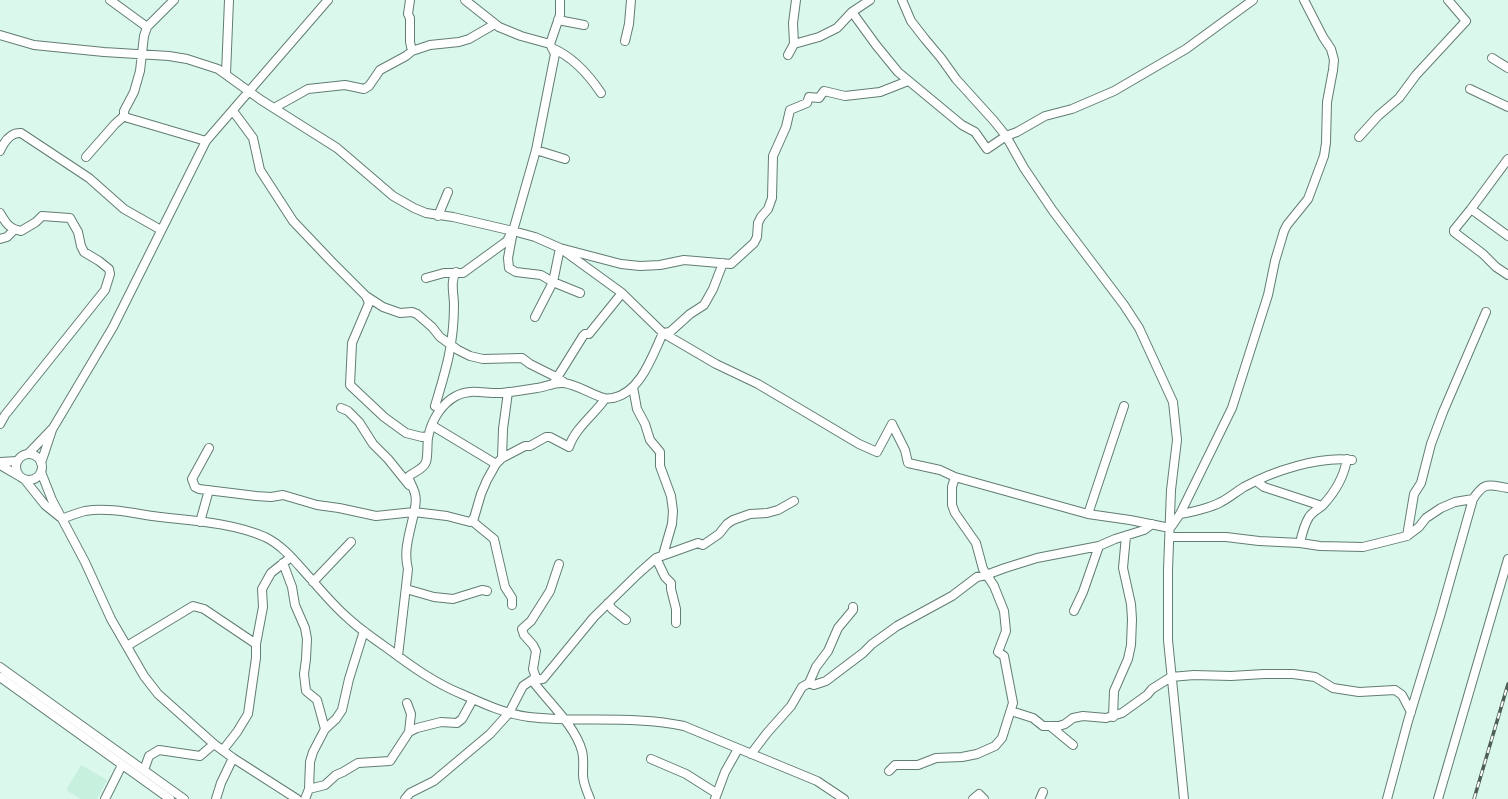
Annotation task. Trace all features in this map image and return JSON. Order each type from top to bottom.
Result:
[{"type":"street","points":[[110,0],[147,27]]},
{"type":"street","points":[[86,157],[124,116],[124,111],[134,92],[140,71],[144,36],[147,27],[174,0]]},
{"type":"street","points":[[226,74],[229,0]]},
{"type":"street","points":[[297,799],[214,744],[158,694],[144,676],[111,619],[85,562],[52,500],[41,472],[41,463],[53,428],[113,327],[206,141],[328,0]]},
{"type":"street","points":[[410,0],[408,14],[410,18],[410,42],[412,51]]},
{"type":"street","points":[[465,0],[499,27],[551,46],[564,54],[588,76],[601,93]]},
{"type":"street","points":[[560,0],[560,15],[551,46],[555,57],[536,150],[513,230],[508,258],[509,268],[516,272],[541,275],[553,282],[580,293]]},
{"type":"street","points":[[625,41],[629,24],[631,0]]},
{"type":"street","points":[[788,55],[794,44],[793,28],[796,0]]},
{"type":"street","points":[[902,0],[911,21],[942,58],[956,79],[1006,136],[1024,168],[1053,211],[1124,305],[1139,328],[1173,402],[1177,440],[1171,490],[1168,570],[1168,640],[1182,767],[1184,799]]},
{"type":"street","points":[[852,12],[898,72],[962,124],[975,132],[987,149],[1006,136],[1017,132],[1045,116],[1072,109],[1114,91],[1186,49],[1253,0]]},
{"type":"street","points":[[1170,528],[1180,514],[1232,408],[1268,295],[1275,261],[1284,231],[1308,199],[1324,156],[1326,143],[1326,102],[1334,60],[1331,49],[1323,37],[1304,0]]},
{"type":"street","points":[[1358,137],[1378,116],[1399,98],[1416,75],[1466,21],[1448,0]]},
{"type":"street","points":[[794,44],[828,33],[837,28],[852,12],[866,1]]},
{"type":"street","points":[[558,20],[584,25]]},
{"type":"street","points":[[274,108],[308,89],[345,85],[364,89],[369,86],[380,70],[406,56],[412,51],[430,45],[459,42],[469,39],[495,24]]},
{"type":"street","points":[[0,35],[34,45],[104,52],[169,56],[187,59],[218,69],[248,92],[337,148],[393,196],[426,214],[452,217],[513,230],[535,237],[560,248],[621,264],[640,266],[660,265],[684,260],[723,262],[731,264],[754,242],[757,237],[758,223],[768,209],[772,198],[773,156],[786,127],[790,110],[808,103],[809,97],[819,98],[824,91],[845,96],[880,92],[908,81]]},
{"type":"street","points":[[1492,58],[1508,68]]},
{"type":"street","points":[[1470,89],[1508,107]]},
{"type":"street","points":[[233,111],[253,138],[260,170],[293,221],[331,261],[366,296],[383,307],[400,313],[412,312],[417,314],[432,327],[440,337],[470,356],[483,359],[522,358],[558,381],[605,399],[618,396],[633,387],[642,375],[664,333]]},
{"type":"street","points":[[124,116],[206,141]]},
{"type":"street","points":[[0,151],[12,135],[21,133],[89,178],[124,209],[161,230]]},
{"type":"street","points":[[536,150],[565,159]]},
{"type":"street","points":[[1508,159],[1454,230],[1454,232],[1508,275]]},
{"type":"street","points":[[438,216],[448,192]]},
{"type":"street","points":[[1471,209],[1508,236]]},
{"type":"street","points":[[0,213],[9,227],[20,231],[36,222],[42,216],[70,218],[78,232],[84,252],[104,264],[110,274],[105,290],[2,413],[0,424]]},
{"type":"street","points":[[0,239],[7,237],[14,230]]},
{"type":"street","points":[[426,278],[444,273],[463,273],[507,241],[513,230]]},
{"type":"street","points":[[560,248],[622,293],[664,333],[716,364],[758,384],[859,444],[877,452],[892,424],[905,450],[908,463],[940,470],[955,477],[1088,514],[1170,528]]},
{"type":"street","points":[[535,317],[553,282],[560,248]]},
{"type":"street","points":[[591,270],[595,256]]},
{"type":"street","points":[[664,333],[670,332],[690,314],[704,305],[713,289],[723,262]]},
{"type":"street","points":[[440,408],[435,406],[446,373],[452,346],[454,309],[452,279],[456,272]]},
{"type":"street","points":[[398,656],[408,569],[406,552],[414,512],[415,494],[408,477],[421,469],[426,462],[428,436],[440,408],[457,395],[465,392],[508,392],[538,388],[558,381],[583,336],[585,334],[589,334],[622,293]]},
{"type":"street","points":[[366,296],[369,303],[352,343],[350,385],[384,417],[406,433],[422,437],[428,436]]},
{"type":"street","points":[[1407,536],[1414,494],[1420,483],[1431,444],[1443,412],[1486,312]]},
{"type":"street","points":[[633,387],[637,409],[645,424],[650,440],[660,452],[660,466],[671,496],[673,511],[672,524],[659,557],[665,577],[670,583],[670,589],[676,609],[676,623]]},
{"type":"street","points":[[472,521],[481,494],[499,461],[508,392]]},
{"type":"street","points":[[499,461],[525,446],[530,446],[546,437],[550,437],[569,447],[571,439],[577,430],[605,399]]},
{"type":"street","points":[[1088,514],[1124,406]]},
{"type":"street","points":[[341,408],[359,422],[374,446],[388,459],[399,475],[412,489]]},
{"type":"street","points":[[433,426],[499,461]]},
{"type":"street","points":[[53,428],[28,454],[20,458],[16,468],[22,478],[45,505],[62,518]]},
{"type":"street","points":[[209,448],[192,479],[195,487],[256,496],[271,497],[283,495],[316,505],[376,516],[414,512],[447,516],[470,522],[472,521],[494,540],[505,587],[512,598],[512,605]]},
{"type":"street","points":[[28,454],[36,456],[41,463]]},
{"type":"street","points":[[1180,514],[1189,513],[1218,503],[1256,481],[1280,471],[1326,460],[1350,460],[1341,481],[1334,492],[1322,506],[1310,515],[1300,543]]},
{"type":"street","points":[[0,463],[18,461]]},
{"type":"street","points":[[0,463],[22,478],[33,480],[41,472]]},
{"type":"street","points":[[889,772],[895,765],[918,765],[936,758],[962,757],[977,754],[995,746],[1002,738],[1011,712],[1013,703],[1007,667],[1004,656],[998,652],[1006,631],[1004,611],[994,586],[982,569],[976,543],[955,513],[952,505],[952,488],[955,477]]},
{"type":"street","points":[[1256,481],[1264,486],[1322,506]]},
{"type":"street","points":[[1387,799],[1411,712],[1461,547],[1473,499],[1481,488],[1489,485],[1508,488]]},
{"type":"street","points":[[200,522],[209,490]]},
{"type":"street","points":[[1170,537],[1226,537],[1320,546],[1363,547],[1407,536],[1419,527],[1426,518],[1441,508],[1455,502],[1473,499]]},
{"type":"street","points":[[405,799],[410,793],[434,781],[490,734],[508,712],[523,686],[543,679],[594,616],[659,557],[698,543],[703,545],[719,534],[727,524],[733,520],[750,514],[767,513],[778,510],[794,500]]},
{"type":"street","points":[[62,518],[86,511],[102,510],[128,512],[235,527],[265,537],[277,544],[292,557],[313,582],[349,620],[427,676],[461,695],[508,712],[527,717],[564,720],[668,722],[684,726],[817,781],[844,799]]},
{"type":"street","points":[[809,683],[814,685],[826,681],[897,626],[952,596],[977,577],[1037,558],[1099,546],[1144,530],[1152,524]]},
{"type":"street","points":[[1113,717],[1114,691],[1128,659],[1131,645],[1131,604],[1123,568],[1126,536]]},
{"type":"street","points":[[313,582],[350,542]]},
{"type":"street","points":[[1074,611],[1099,546]]},
{"type":"street","points":[[223,750],[237,732],[248,714],[256,658],[256,644],[263,607],[262,589],[271,573],[292,557]]},
{"type":"street","points":[[1438,799],[1508,559]]},
{"type":"street","points":[[283,563],[292,587],[295,605],[305,628],[307,639],[304,674],[306,691],[317,700],[325,729]]},
{"type":"street","points":[[559,564],[550,590],[531,621],[522,629],[524,635],[536,651],[533,669],[534,681],[578,740],[582,750],[584,762],[583,776],[585,786],[590,799]]},
{"type":"street","points":[[406,588],[434,597],[447,599],[453,599],[482,590],[487,591]]},
{"type":"street","points":[[608,603],[612,609],[626,620]]},
{"type":"street","points":[[128,646],[193,606],[204,609],[256,644]]},
{"type":"street","points":[[751,754],[791,706],[802,687],[809,683],[816,668],[828,651],[838,628],[853,610],[853,607]]},
{"type":"street","points":[[305,799],[309,789],[310,762],[313,752],[325,729],[336,719],[342,710],[349,679],[364,631]]},
{"type":"street","points":[[0,667],[184,799]]},
{"type":"street","points":[[1011,712],[1033,718],[1043,726],[1065,724],[1073,718],[1083,716],[1093,718],[1113,717],[1132,707],[1152,689],[1172,677],[1194,675],[1231,676],[1264,674],[1294,674],[1315,677],[1328,686],[1359,692],[1395,690],[1402,695],[1411,712]]},
{"type":"street","points":[[0,677],[170,799]]},
{"type":"street","points":[[409,732],[417,728],[441,722],[457,723],[462,719],[473,699]]},
{"type":"street","points":[[309,789],[325,785],[336,775],[344,772],[358,762],[390,761],[409,732],[411,714],[407,703]]},
{"type":"street","points":[[1050,726],[1073,745]]},
{"type":"street","points":[[144,770],[149,756],[159,750],[200,756],[214,744]]},
{"type":"street","points":[[651,759],[686,774],[715,796],[725,772],[738,749]]},
{"type":"street","points":[[216,799],[221,783],[233,758]]},
{"type":"street","points":[[104,799],[122,765]]},
{"type":"street","points":[[973,799],[980,794],[984,799]]},
{"type":"shaded area","points":[[81,765],[107,780],[97,799],[81,799],[66,790]]},
{"type":"railway","points":[[1474,799],[1508,684]]}]
